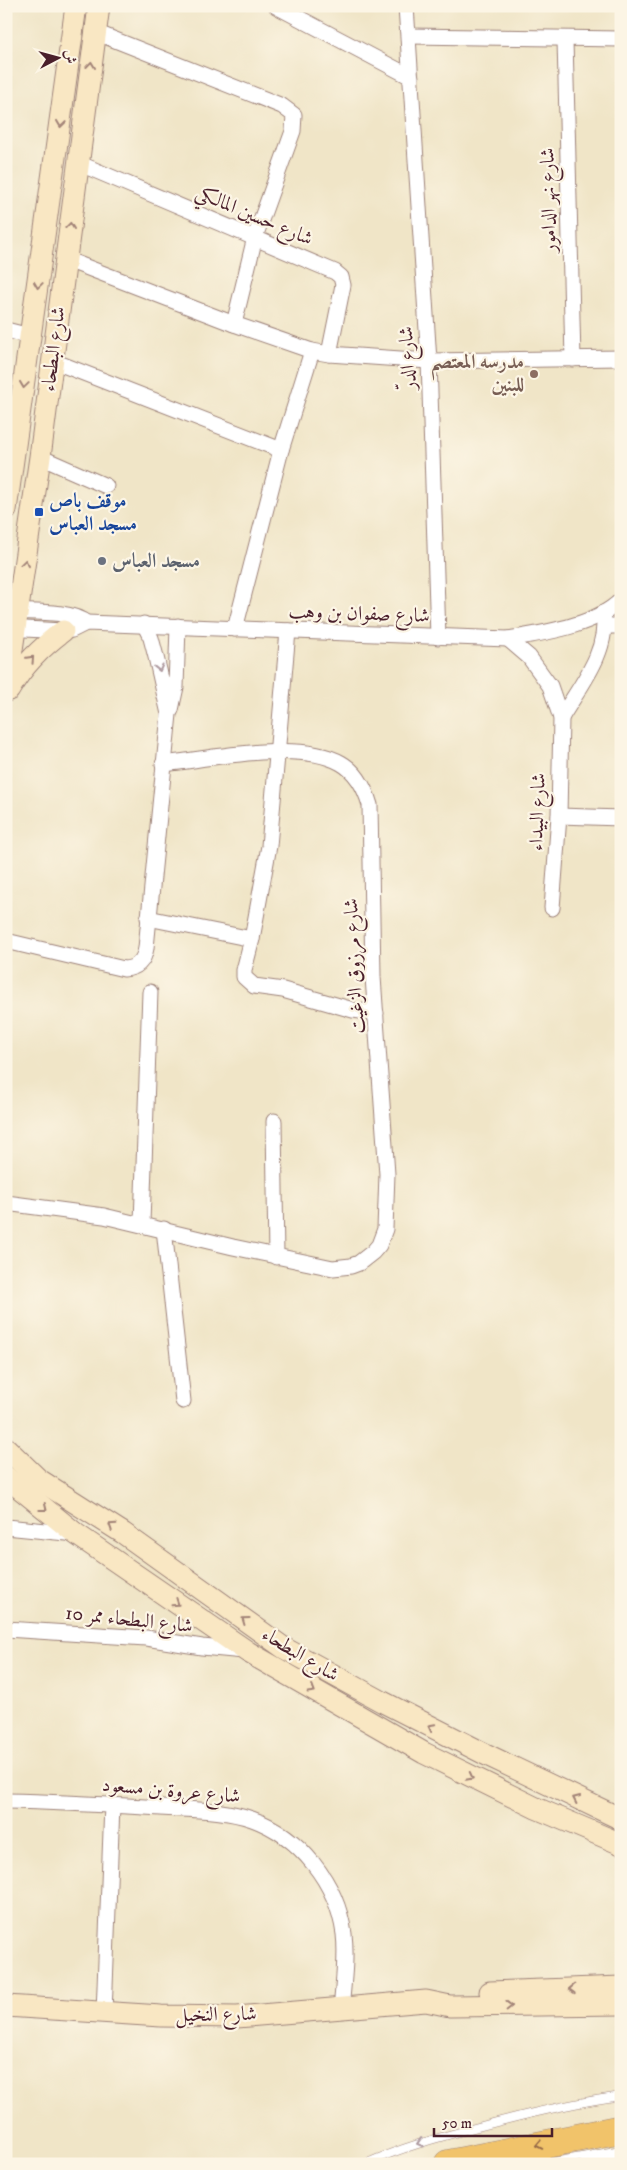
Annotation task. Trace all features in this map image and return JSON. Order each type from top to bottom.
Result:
[{"type":"highway","points":[[448,2164],[621,2129]]},
{"type":"street","name":"شارع البطحاء","points":[[6,510],[12,433],[30,336],[76,6]]},
{"type":"street","name":"شارع البطحاء","points":[[6,693],[11,620],[40,457],[98,6]]},
{"type":"street","points":[[276,6],[411,77]]},
{"type":"street","name":"شارع الدرّ","points":[[406,6],[429,361],[438,637]]},
{"type":"street","points":[[95,32],[208,75],[290,110],[294,116],[293,131],[255,237],[234,324]]},
{"type":"street","points":[[408,36],[565,40],[621,39]]},
{"type":"street","name":"شارع نهر الدامور","points":[[565,40],[573,359]]},
{"type":"street","name":"شارع حسين المالكي","points":[[78,163],[335,272],[341,277],[343,284],[329,354]]},
{"type":"street","points":[[65,258],[234,324],[312,351],[329,354],[429,361],[621,358]]},
{"type":"street","points":[[6,330],[30,336]]},
{"type":"street","points":[[235,629],[281,450],[312,351]]},
{"type":"street","points":[[53,361],[281,450]]},
{"type":"street","points":[[40,457],[106,486]]},
{"type":"street","name":"شارع صفوان بن وهب","points":[[11,620],[63,630],[72,630],[86,623],[144,624],[508,639],[604,620],[621,600]]},
{"type":"street","name":"شارع صفوان بن وهب","points":[[11,620],[67,615],[82,619],[86,623]]},
{"type":"street","points":[[604,620],[621,626]]},
{"type":"street","name":"شارع البيداء","points":[[561,718],[601,649],[604,620]]},
{"type":"street","points":[[144,624],[151,638],[169,714]]},
{"type":"street","points":[[6,941],[113,967],[130,969],[143,959],[146,948],[169,714],[175,694],[178,626]]},
{"type":"street","points":[[6,693],[19,672],[28,662],[63,630]]},
{"type":"street","points":[[288,631],[269,846],[244,974],[250,984],[289,992],[330,1005],[376,1013]]},
{"type":"street","name":"شارع البيداء","points":[[508,639],[529,657],[550,686],[561,718],[559,816],[552,908]]},
{"type":"street","name":"شارع مرزوق الزغيت","points":[[6,1203],[66,1210],[142,1223],[276,1257],[342,1268],[359,1263],[367,1258],[379,1245],[383,1237],[387,1197],[387,1159],[376,1013],[370,816],[367,795],[357,777],[341,763],[322,756],[278,752],[164,764]]},
{"type":"street","points":[[559,816],[621,818]]},
{"type":"street","points":[[148,918],[252,939]]},
{"type":"street","points":[[142,1223],[150,992]]},
{"type":"street","points":[[274,1121],[276,1257]]},
{"type":"street","points":[[164,1229],[183,1401]]},
{"type":"street","name":"شارع البطحاء","points":[[6,1448],[38,1479],[124,1534],[284,1648],[383,1702],[485,1754],[621,1819]]},
{"type":"street","name":"شارع البطحاء","points":[[6,1477],[76,1534],[248,1652],[424,1753],[536,1808],[621,1844]]},
{"type":"street","points":[[6,1528],[76,1534]]},
{"type":"street","name":"شارع البطحاء ممر 10","points":[[6,1629],[146,1638],[248,1652]]},
{"type":"street","name":"شارع عروة بن مسعود","points":[[6,1801],[220,1812],[250,1818],[276,1830],[304,1851],[321,1873],[334,1901],[344,1934],[341,2010]]},
{"type":"street","points":[[104,2013],[112,1805]]},
{"type":"street","name":"شارع النخيل","points":[[426,2001],[441,1994],[450,1993],[621,1987]]},
{"type":"street","name":"شارع النخيل","points":[[6,2006],[104,2013],[237,2017],[341,2010],[426,2001],[450,2006],[621,2004]]},
{"type":"lane","points":[[365,2164],[425,2142],[491,2124],[621,2096]]},
{"type":"lane","points":[[542,2164],[621,2150]]},
{"type":"lane","points":[[584,2164],[621,2157]]},
{"type":"place","name":"مدرسه المعتصم للبنين","points":[[534,374]]},
{"type":"place","name":"موقف باص مسجد العباس","points":[[39,512]]},
{"type":"place","name":"مسجد العباس","points":[[102,561]]}]
